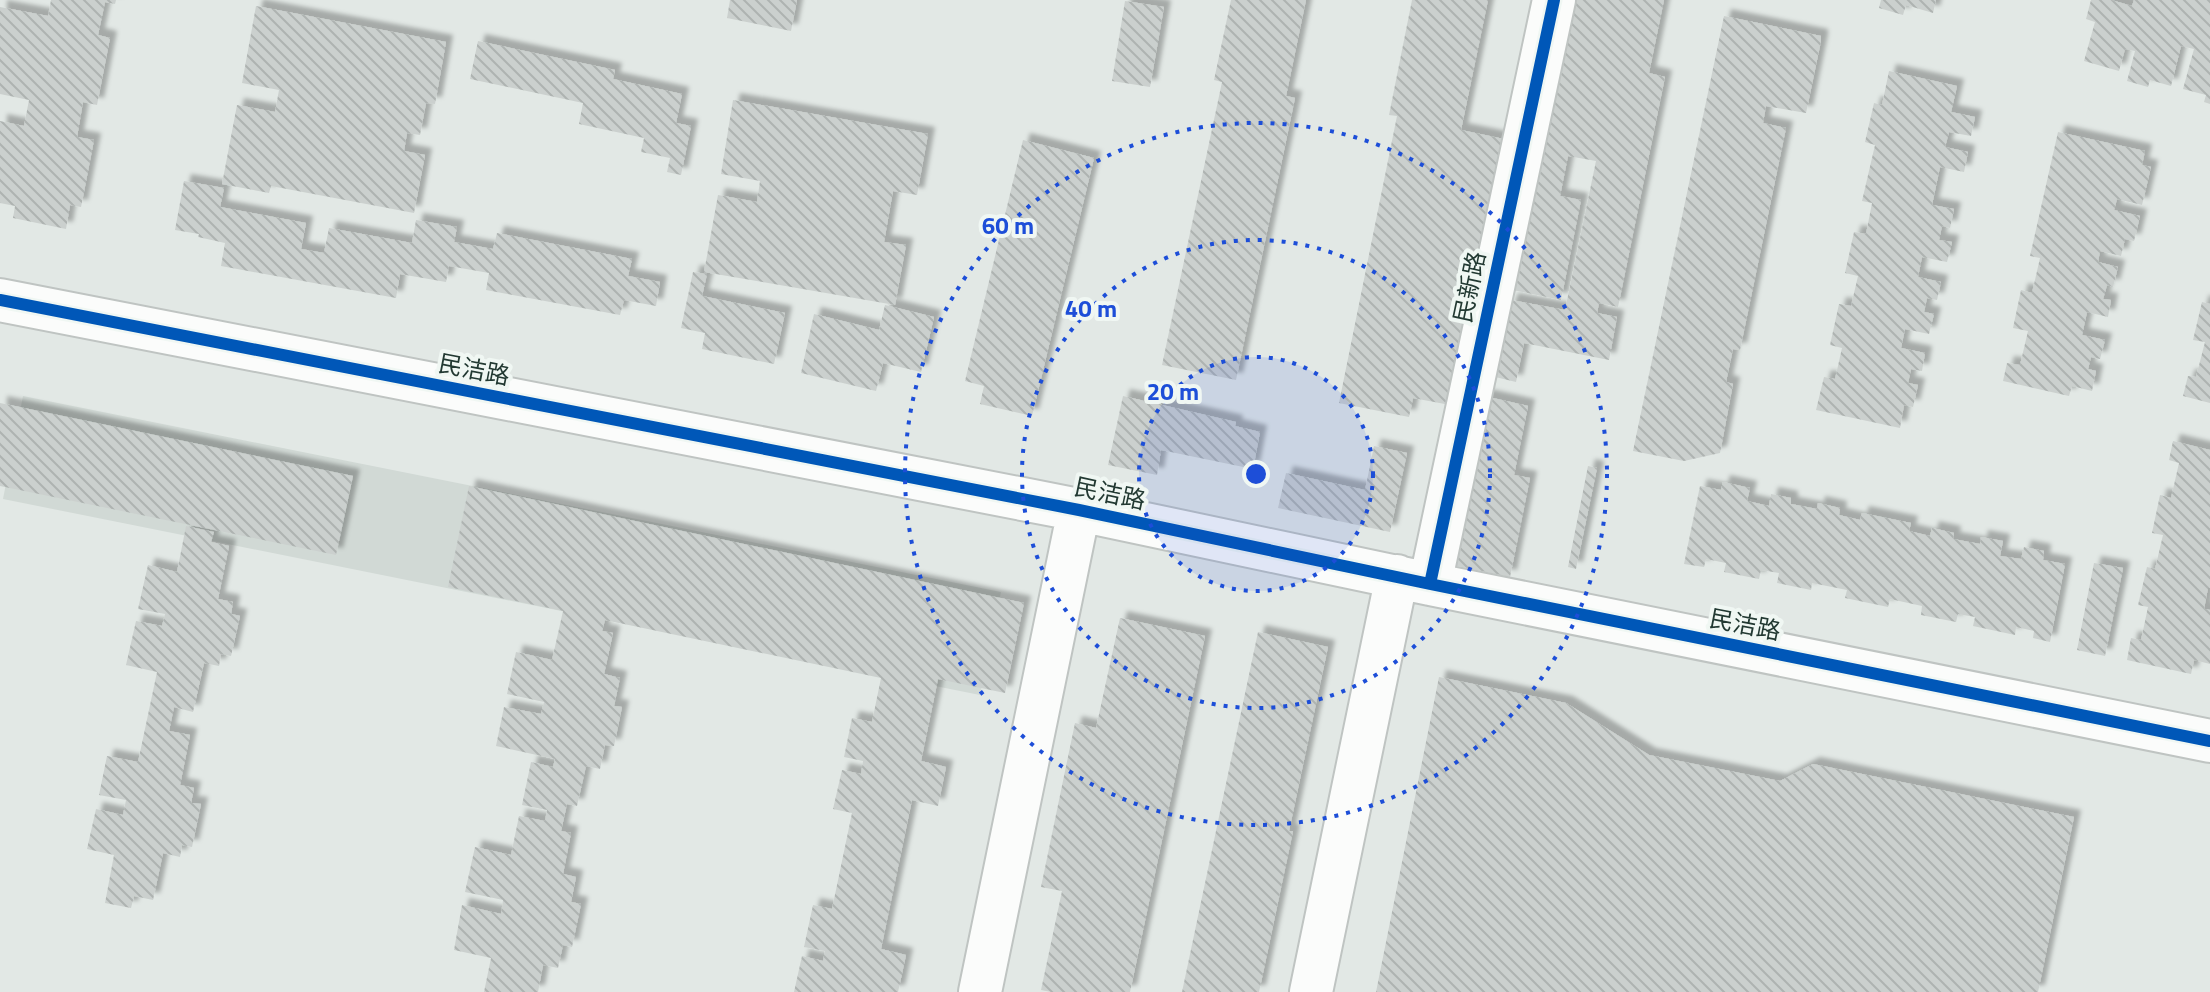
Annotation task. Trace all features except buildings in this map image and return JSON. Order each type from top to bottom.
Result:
[{"type":"street","name":"民新路","points":[[1311,992],[1554,0]]},
{"type":"street","name":"民洁路","points":[[0,300],[1079,510],[2210,741]]},
{"type":"street","points":[[980,992],[1079,510]]},
{"type":"shaded area","points":[[23,396],[1001,592],[980,695],[3,499]]},
{"type":"cycle path","points":[[1430,584],[1554,0]]},
{"type":"cycle path","points":[[0,300],[1079,510],[2210,741]]}]
